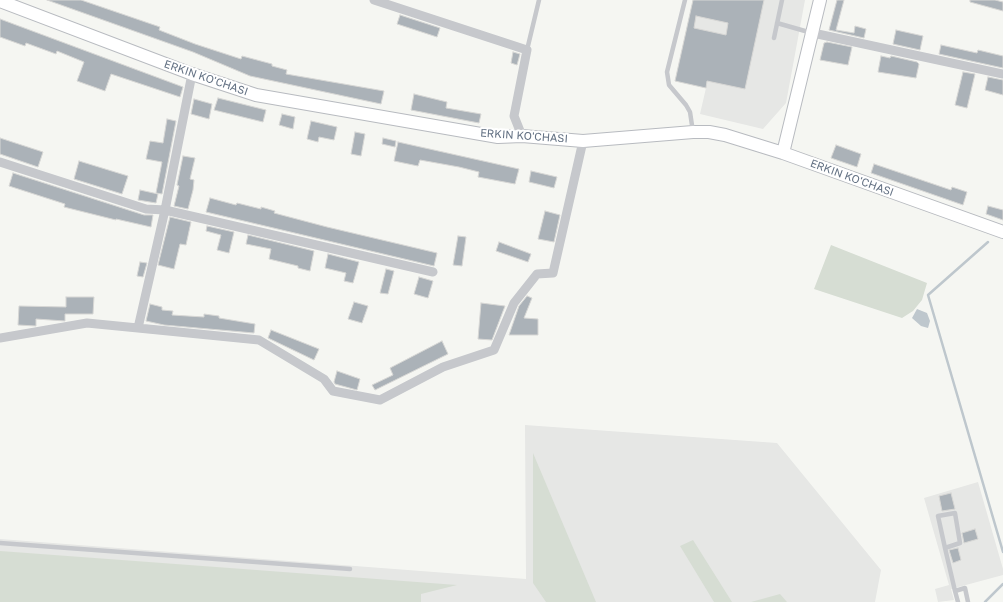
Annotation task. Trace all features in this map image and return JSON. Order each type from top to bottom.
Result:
[{"type":"main road","points":[[783,153],[820,0]]},
{"type":"main road","name":"ERKIN KO'CHASI","points":[[0,1],[192,74],[256,95],[498,137],[522,136],[583,141],[693,132],[725,135],[783,153],[1003,232]]},
{"type":"street","points":[[374,0],[527,50],[514,116],[522,136]]},
{"type":"street","points":[[812,33],[1003,74]]},
{"type":"street","points":[[138,328],[165,210],[192,74]]},
{"type":"street","points":[[0,338],[87,323],[259,340],[324,379],[333,391],[380,400],[443,367],[494,350],[514,303],[537,274],[553,274],[583,141]]},
{"type":"street","points":[[0,162],[146,209],[165,210],[434,272]]},
{"type":"lane","points":[[527,50],[539,0]]},
{"type":"lane","points":[[685,0],[666,72],[669,85],[690,112],[693,132]]},
{"type":"lane","points":[[774,38],[782,0]]},
{"type":"lane","points":[[777,23],[812,33]]},
{"type":"lane","points":[[945,548],[960,543],[955,513],[938,516],[945,548],[958,602]]},
{"type":"lane","points":[[0,543],[350,569]]},
{"type":"lane","points":[[955,590],[965,588],[968,602]]},
{"type":"shaded area","points":[[693,0],[805,0],[786,103],[763,129],[700,114],[706,88],[675,81]]},
{"type":"shaded area","points":[[831,245],[927,283],[922,300],[913,311],[902,318],[814,289]]},
{"type":"shaded area","points":[[917,309],[927,313],[930,321],[928,328],[921,326],[912,318]]},
{"type":"shaded area","points":[[525,425],[777,443],[881,570],[875,602],[0,602],[0,539],[526,579]]},
{"type":"shaded area","points":[[533,453],[596,602],[546,602],[533,583]]},
{"type":"shaded area","points":[[978,482],[1003,569],[1003,575],[951,589],[954,600],[938,602],[935,589],[949,585],[924,498]]},
{"type":"shaded area","points":[[693,540],[732,602],[714,602],[680,546]]},
{"type":"shaded area","points":[[0,551],[457,585],[421,594],[421,602],[0,602]]},
{"type":"shaded area","points":[[780,594],[787,602],[751,602]]},
{"type":"building","points":[[47,0],[81,0],[160,27],[159,30],[195,44],[241,59],[242,56],[272,64],[272,66],[287,70],[286,74],[384,91],[381,104],[250,76],[193,52]]},
{"type":"building","points":[[693,0],[764,0],[745,89],[707,81],[706,88],[675,81]],"holes":[[[696,16],[728,23],[726,35],[694,28]]]},
{"type":"building","points":[[837,0],[844,0],[836,30],[854,33],[855,26],[866,29],[864,38],[829,30]]},
{"type":"building","points":[[970,0],[995,0],[1003,2],[1003,11],[970,2]]},
{"type":"building","points":[[400,15],[440,28],[437,37],[397,24]]},
{"type":"building","points":[[0,19],[183,87],[180,97],[111,74],[105,91],[77,81],[84,62],[57,51],[56,54],[26,43],[25,46],[0,37]]},
{"type":"building","points":[[896,30],[923,36],[920,50],[893,44]]},
{"type":"building","points":[[827,42],[852,47],[848,65],[820,60],[824,43]]},
{"type":"building","points":[[941,45],[977,53],[978,50],[1003,56],[1003,68],[939,54]]},
{"type":"building","points":[[513,52],[520,54],[517,65],[511,63]]},
{"type":"building","points":[[881,56],[890,58],[891,56],[917,62],[919,64],[916,78],[878,72]]},
{"type":"building","points":[[963,72],[975,74],[967,108],[955,105]]},
{"type":"building","points":[[988,77],[1003,80],[1003,95],[985,90]]},
{"type":"building","points":[[414,94],[447,102],[446,108],[481,114],[479,123],[411,110]]},
{"type":"building","points":[[218,98],[266,110],[263,122],[214,110]]},
{"type":"building","points":[[194,99],[212,104],[209,119],[191,114]]},
{"type":"building","points":[[282,114],[295,117],[293,129],[279,125]]},
{"type":"building","points":[[167,119],[176,121],[162,194],[156,193],[162,162],[146,159],[150,141],[163,143]]},
{"type":"building","points":[[311,121],[337,127],[334,140],[319,137],[318,142],[307,139]]},
{"type":"building","points":[[355,132],[365,134],[361,156],[351,154]]},
{"type":"building","points":[[0,138],[43,152],[38,167],[0,154]]},
{"type":"building","points":[[383,138],[396,141],[395,147],[382,144]]},
{"type":"building","points":[[398,142],[519,169],[515,184],[478,177],[479,172],[459,167],[420,160],[418,166],[394,161]]},
{"type":"building","points":[[836,145],[861,154],[857,167],[831,158]]},
{"type":"building","points":[[183,156],[195,158],[190,179],[194,180],[193,190],[188,209],[174,206],[179,186],[177,185]]},
{"type":"building","points":[[79,161],[128,176],[122,194],[74,179]]},
{"type":"building","points":[[874,164],[951,190],[952,187],[967,192],[963,205],[871,173]]},
{"type":"building","points":[[531,171],[557,177],[554,188],[529,182]]},
{"type":"building","points":[[13,173],[144,215],[153,215],[151,227],[64,207],[65,204],[9,186]]},
{"type":"building","points":[[140,190],[158,194],[156,203],[138,200]]},
{"type":"building","points":[[210,198],[236,205],[237,203],[261,209],[261,207],[275,211],[274,213],[327,227],[437,253],[434,266],[206,212]]},
{"type":"building","points":[[988,206],[1003,210],[1003,220],[986,214]]},
{"type":"building","points":[[545,211],[560,215],[554,242],[538,239]]},
{"type":"building","points":[[170,217],[191,222],[186,245],[180,244],[174,269],[158,265]]},
{"type":"building","points":[[207,226],[234,232],[229,253],[217,250],[221,235],[206,231]]},
{"type":"building","points":[[248,235],[314,251],[310,271],[298,268],[298,266],[269,259],[271,249],[246,244]]},
{"type":"building","points":[[458,236],[466,237],[462,266],[453,265]]},
{"type":"building","points":[[499,242],[531,254],[528,262],[496,251]]},
{"type":"building","points":[[328,254],[359,262],[353,283],[344,281],[346,273],[325,268]]},
{"type":"building","points":[[140,262],[147,263],[143,277],[137,276]]},
{"type":"building","points":[[386,269],[394,271],[388,294],[380,293]]},
{"type":"building","points":[[419,277],[433,281],[428,298],[414,294]]},
{"type":"building","points":[[527,296],[532,298],[524,318],[538,319],[538,335],[509,335],[519,306]]},
{"type":"building","points":[[66,297],[94,297],[93,314],[65,314],[65,321],[36,319],[36,326],[18,325],[19,306],[66,307]]},
{"type":"building","points":[[354,302],[368,306],[362,323],[348,319]]},
{"type":"building","points":[[481,303],[505,306],[492,340],[478,339]]},
{"type":"building","points":[[150,304],[162,307],[162,310],[173,311],[172,315],[204,317],[204,314],[255,324],[254,333],[164,325],[146,321]]},
{"type":"building","points":[[271,330],[319,349],[314,360],[268,338]]},
{"type":"building","points":[[442,341],[448,354],[375,390],[372,385],[393,375],[390,368]]},
{"type":"building","points":[[337,371],[360,379],[357,390],[335,384],[334,382]]},
{"type":"building","points":[[951,493],[955,509],[942,511],[939,496]]},
{"type":"building","points":[[975,529],[978,539],[964,543],[962,533]]},
{"type":"building","points":[[958,548],[961,560],[953,563],[949,550]]},
{"type":"waterway","points":[[988,242],[928,295],[1003,552]]},
{"type":"waterway","points":[[985,602],[1003,584]]}]
